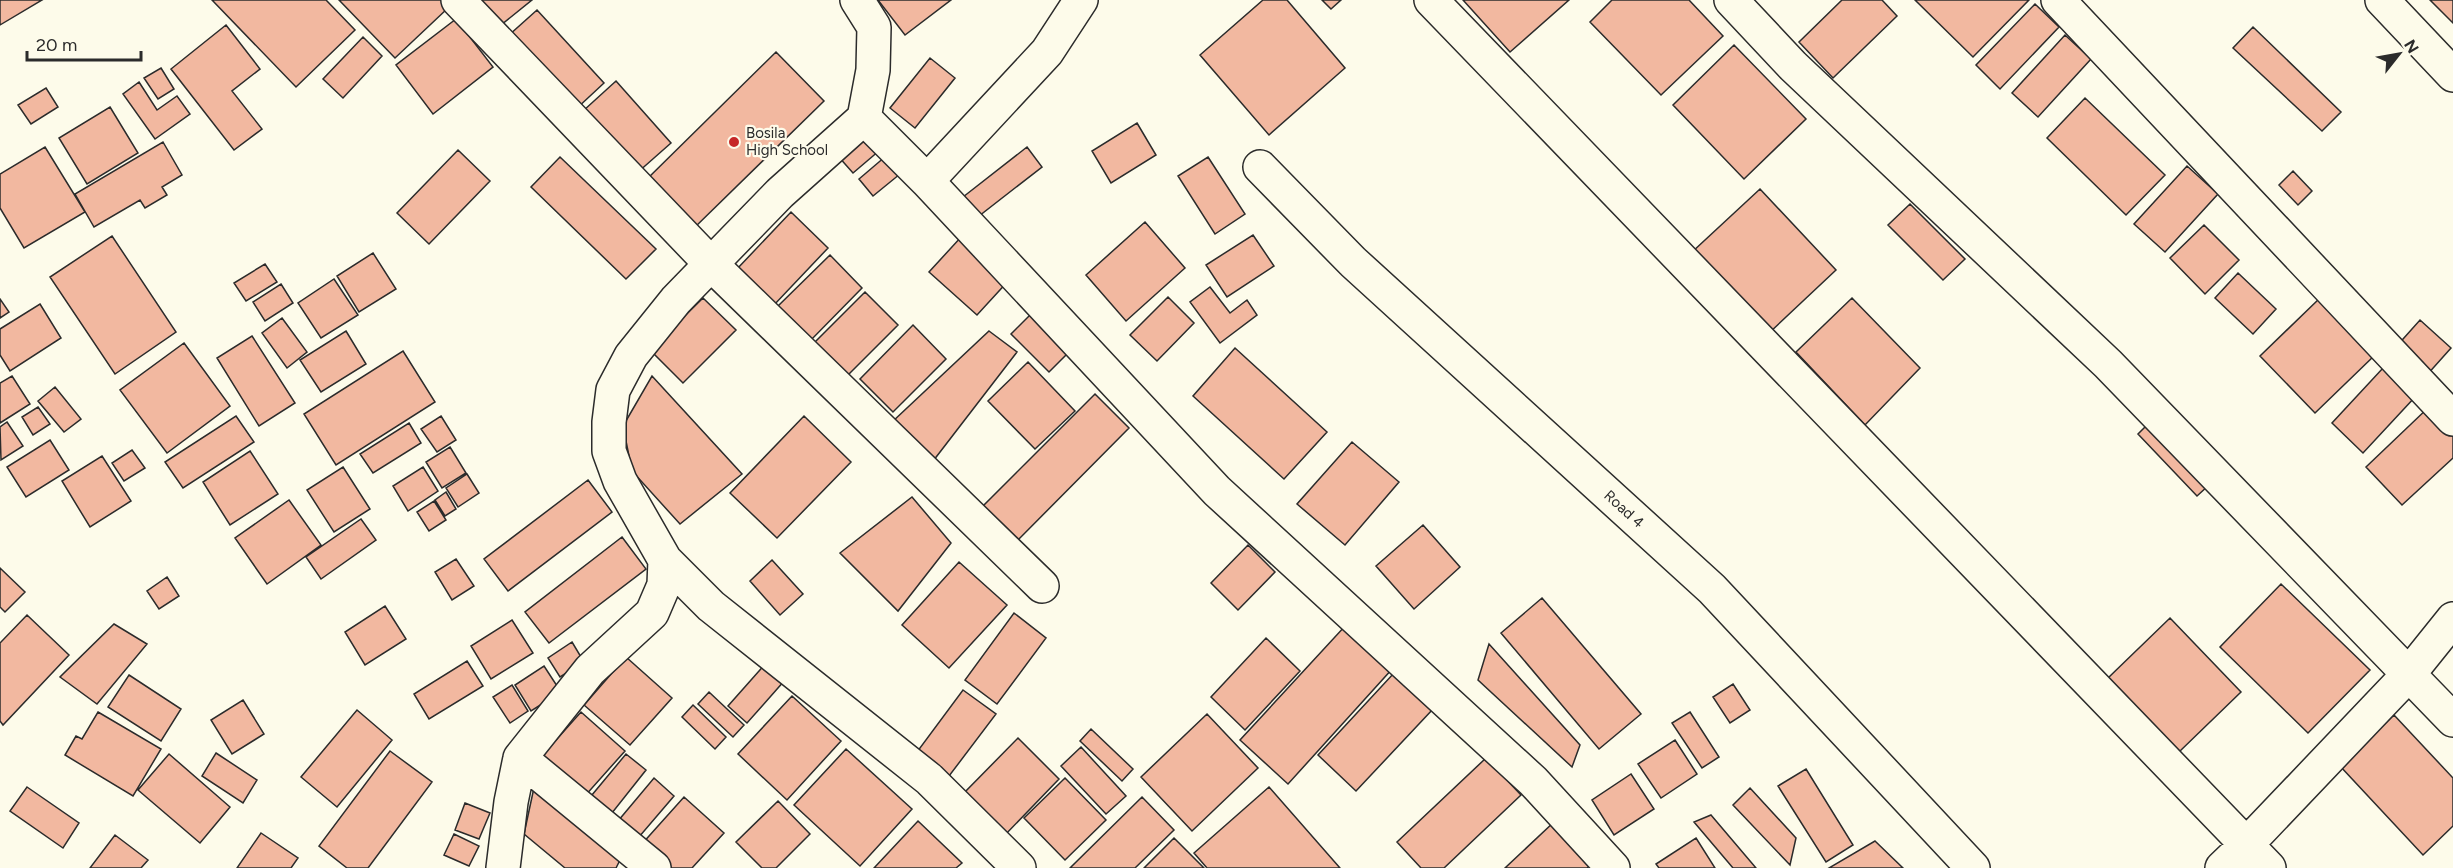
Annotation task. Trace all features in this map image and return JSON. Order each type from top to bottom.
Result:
[{"type":"street","points":[[458,0],[710,263],[1042,586]]},
{"type":"street","points":[[857,0],[874,27],[873,70],[864,118],[780,193],[710,263],[676,300],[631,356],[613,390],[609,422],[609,451],[620,481],[665,560],[711,606],[929,779],[1019,868]]},
{"type":"street","points":[[927,181],[1047,52],[1081,0]]},
{"type":"street","points":[[1431,0],[2270,868]]},
{"type":"street","points":[[1731,0],[1793,66],[2108,364],[2453,720]]},
{"type":"street","points":[[2058,0],[2453,419]]},
{"type":"street","points":[[2382,0],[2453,75]]},
{"type":"street","points":[[864,118],[927,181],[1217,491],[1533,781],[1613,868]]},
{"type":"street","name":"Road 4","points":[[1260,166],[1353,262],[1712,589],[1973,868]]},
{"type":"street","points":[[503,868],[511,802],[520,758],[590,670],[652,613],[664,585],[665,560]]},
{"type":"street","points":[[2222,868],[2408,675],[2453,619]]},
{"type":"street","points":[[520,758],[654,868]]},
{"type":"building","points":[[0,0],[42,0],[0,25]]},
{"type":"building","points":[[212,0],[326,0],[355,30],[296,87]]},
{"type":"building","points":[[339,0],[441,0],[448,8],[395,58]]},
{"type":"building","points":[[481,0],[532,0],[501,25]]},
{"type":"building","points":[[878,0],[951,0],[905,35]]},
{"type":"building","points":[[1263,0],[1287,0],[1345,68],[1269,135],[1200,55]]},
{"type":"building","points":[[1322,0],[1341,0],[1331,9]]},
{"type":"building","points":[[1463,0],[1569,0],[1510,52]]},
{"type":"building","points":[[1612,0],[1689,0],[1723,36],[1661,95],[1590,22]]},
{"type":"building","points":[[1842,0],[1882,0],[1897,16],[1833,78],[1799,42]]},
{"type":"building","points":[[1915,0],[2029,0],[1973,57]]},
{"type":"building","points":[[2430,0],[2453,0],[2453,23]]},
{"type":"building","points":[[2035,4],[2059,27],[2000,89],[1976,65]]},
{"type":"building","points":[[537,10],[604,83],[575,110],[508,36]]},
{"type":"building","points":[[456,19],[493,67],[433,114],[396,65]]},
{"type":"building","points":[[226,25],[260,69],[232,91],[262,129],[234,150],[171,69]]},
{"type":"building","points":[[2253,27],[2341,112],[2322,131],[2233,48]]},
{"type":"building","points":[[2065,35],[2091,59],[2038,117],[2012,93]]},
{"type":"building","points":[[363,37],[382,56],[343,98],[323,79]]},
{"type":"building","points":[[1734,45],[1806,119],[1744,179],[1673,105]]},
{"type":"building","name":"Bosila High School","points":[[776,52],[824,101],[691,231],[644,182]]},
{"type":"building","points":[[930,58],[955,78],[915,128],[890,108]]},
{"type":"building","points":[[161,68],[174,89],[158,99],[144,78]]},
{"type":"building","points":[[616,81],[671,143],[637,173],[583,111]]},
{"type":"building","points":[[139,82],[157,110],[177,96],[190,114],[155,139],[123,94]]},
{"type":"building","points":[[46,88],[58,107],[31,124],[18,105]]},
{"type":"building","points":[[2085,98],[2165,175],[2126,215],[2047,138]]},
{"type":"building","points":[[110,107],[138,153],[87,184],[59,138]]},
{"type":"building","points":[[1137,123],[1156,155],[1111,183],[1092,151]]},
{"type":"building","points":[[865,134],[880,150],[853,173],[838,156]]},
{"type":"building","points":[[163,142],[182,175],[162,187],[167,195],[145,208],[140,200],[94,227],[75,194]]},
{"type":"building","points":[[45,147],[85,212],[24,248],[0,208],[0,174]]},
{"type":"building","points":[[1027,147],[1042,167],[979,216],[963,197]]},
{"type":"building","points":[[458,150],[490,181],[429,244],[397,213]]},
{"type":"building","points":[[886,156],[900,174],[873,196],[859,179]]},
{"type":"building","points":[[560,157],[656,249],[626,279],[531,187]]},
{"type":"building","points":[[1208,157],[1245,214],[1215,234],[1178,176]]},
{"type":"building","points":[[2187,166],[2218,194],[2165,252],[2134,224]]},
{"type":"building","points":[[2293,171],[2312,191],[2298,205],[2279,185]]},
{"type":"building","points":[[1760,189],[1836,270],[1768,334],[1691,253]]},
{"type":"building","points":[[1910,204],[1965,259],[1943,280],[1888,225]]},
{"type":"building","points":[[791,212],[828,248],[774,305],[737,269]]},
{"type":"building","points":[[1145,222],[1185,268],[1126,321],[1086,275]]},
{"type":"building","points":[[2204,225],[2239,260],[2205,294],[2170,258]]},
{"type":"building","points":[[1253,235],[1274,266],[1227,297],[1206,265]]},
{"type":"building","points":[[112,236],[176,332],[115,374],[50,277]]},
{"type":"building","points":[[962,236],[1010,279],[977,315],[929,272]]},
{"type":"building","points":[[373,253],[396,289],[359,312],[337,276]]},
{"type":"building","points":[[830,255],[862,288],[810,341],[777,307]]},
{"type":"building","points":[[265,264],[277,282],[246,301],[234,283]]},
{"type":"building","points":[[2238,273],[2276,309],[2253,334],[2215,298]]},
{"type":"building","points":[[334,279],[358,315],[321,338],[298,303]]},
{"type":"building","points":[[281,284],[293,303],[265,321],[253,302]]},
{"type":"building","points":[[1210,287],[1230,313],[1247,300],[1257,315],[1220,343],[1190,302]]},
{"type":"building","points":[[865,292],[898,325],[845,378],[812,345]]},
{"type":"building","points":[[1168,297],[1194,323],[1157,361],[1130,335]]},
{"type":"building","points":[[2321,297],[2376,354],[2315,413],[2260,356]]},
{"type":"building","points":[[703,298],[736,330],[683,383],[650,350]]},
{"type":"building","points":[[1852,298],[1920,368],[1865,425],[1796,352]]},
{"type":"building","points":[[0,299],[9,312],[0,318]]},
{"type":"building","points":[[40,304],[61,338],[10,371],[0,355],[0,329]]},
{"type":"building","points":[[1034,311],[1072,349],[1049,372],[1011,334]]},
{"type":"building","points":[[282,318],[307,352],[287,368],[262,333]]},
{"type":"building","points":[[2420,320],[2451,348],[2426,376],[2395,348]]},
{"type":"building","points":[[913,325],[946,359],[893,412],[860,379]]},
{"type":"building","points":[[346,331],[366,364],[321,392],[300,360]]},
{"type":"building","points":[[989,331],[1017,352],[930,465],[891,423]]},
{"type":"building","points":[[252,336],[295,403],[259,426],[217,358]]},
{"type":"building","points":[[184,343],[230,406],[167,453],[120,390]]},
{"type":"building","points":[[1235,348],[1327,432],[1284,479],[1193,396]]},
{"type":"building","points":[[403,351],[435,402],[336,465],[304,414]]},
{"type":"building","points":[[1028,362],[1075,411],[1035,449],[988,401]]},
{"type":"building","points":[[2383,368],[2415,397],[2363,453],[2332,423]]},
{"type":"building","points":[[12,376],[30,404],[0,423],[0,383]]},
{"type":"building","points":[[652,376],[742,474],[680,524],[632,471],[623,426]]},
{"type":"building","points":[[55,387],[81,419],[64,432],[38,401]]},
{"type":"building","points":[[1095,394],[1129,428],[1017,541],[982,507]]},
{"type":"building","points":[[2431,405],[2453,429],[2453,458],[2402,505],[2366,467]]},
{"type":"building","points":[[38,407],[50,424],[33,435],[22,417]]},
{"type":"building","points":[[236,416],[254,442],[183,488],[165,462]]},
{"type":"building","points":[[441,416],[456,440],[437,452],[421,429]]},
{"type":"building","points":[[804,416],[851,462],[777,538],[730,493]]},
{"type":"building","points":[[7,422],[23,446],[1,460],[0,427]]},
{"type":"building","points":[[2150,422],[2209,485],[2197,496],[2138,434]]},
{"type":"building","points":[[409,423],[421,443],[373,473],[360,454]]},
{"type":"building","points":[[50,440],[69,470],[26,497],[7,467]]},
{"type":"building","points":[[1352,442],[1399,482],[1345,545],[1297,504]]},
{"type":"building","points":[[450,447],[466,473],[442,488],[426,462]]},
{"type":"building","points":[[132,450],[145,468],[124,481],[112,463]]},
{"type":"building","points":[[250,451],[278,494],[230,525],[203,482]]},
{"type":"building","points":[[102,456],[131,501],[90,527],[62,481]]},
{"type":"building","points":[[343,467],[370,509],[334,532],[307,490]]},
{"type":"building","points":[[423,467],[438,491],[408,511],[393,486]]},
{"type":"building","points":[[467,474],[479,493],[458,507],[446,488]]},
{"type":"building","points":[[588,480],[612,512],[508,591],[484,559]]},
{"type":"building","points":[[446,492],[456,509],[445,516],[435,500]]},
{"type":"building","points":[[912,497],[951,543],[898,611],[840,553]]},
{"type":"building","points":[[289,500],[321,545],[267,584],[235,538]]},
{"type":"building","points":[[434,501],[446,520],[429,531],[417,512]]},
{"type":"building","points":[[361,519],[376,540],[321,579],[306,557]]},
{"type":"building","points":[[1423,525],[1460,567],[1414,609],[1376,566]]},
{"type":"building","points":[[622,537],[646,569],[549,643],[525,612]]},
{"type":"building","points":[[1248,545],[1275,572],[1238,610],[1211,583]]},
{"type":"building","points":[[456,559],[474,586],[452,600],[435,572]]},
{"type":"building","points":[[772,560],[803,594],[780,615],[750,581]]},
{"type":"building","points":[[959,562],[1007,605],[949,668],[902,625]]},
{"type":"building","points":[[0,568],[25,592],[5,612],[0,607]]},
{"type":"building","points":[[167,577],[179,596],[159,609],[147,591]]},
{"type":"building","points":[[2281,584],[2370,670],[2308,733],[2220,647]]},
{"type":"building","points":[[1542,598],[1641,714],[1599,749],[1501,633]]},
{"type":"building","points":[[385,606],[406,639],[365,665],[345,632]]},
{"type":"building","points":[[1014,613],[1046,638],[997,704],[965,680]]},
{"type":"building","points":[[27,615],[69,655],[3,725],[0,721],[0,643]]},
{"type":"building","points":[[2170,618],[2241,692],[2179,752],[2108,678]]},
{"type":"building","points":[[512,620],[533,653],[491,679],[471,646]]},
{"type":"building","points":[[114,624],[147,644],[97,704],[60,677]]},
{"type":"building","points":[[1346,625],[1393,668],[1288,784],[1240,740]]},
{"type":"building","points":[[1266,638],[1300,671],[1245,730],[1211,697]]},
{"type":"building","points":[[572,642],[584,662],[560,677],[548,658]]},
{"type":"building","points":[[1489,644],[1580,745],[1572,767],[1478,680]]},
{"type":"building","points":[[626,657],[672,698],[630,745],[584,705]]},
{"type":"building","points":[[467,661],[483,686],[429,719],[414,694]]},
{"type":"building","points":[[766,663],[785,680],[747,723],[728,706]]},
{"type":"building","points":[[544,666],[561,692],[531,711],[515,685]]},
{"type":"building","points":[[1394,673],[1433,709],[1356,791],[1318,755]]},
{"type":"building","points":[[129,675],[181,709],[161,741],[108,707]]},
{"type":"building","points":[[1733,684],[1750,710],[1730,723],[1713,697]]},
{"type":"building","points":[[512,685],[528,711],[510,723],[493,697]]},
{"type":"building","points":[[963,690],[996,714],[946,780],[914,756]]},
{"type":"building","points":[[709,692],[744,725],[733,737],[698,704]]},
{"type":"building","points":[[792,696],[841,741],[787,800],[738,754]]},
{"type":"building","points":[[243,700],[264,734],[232,754],[211,720]]},
{"type":"building","points":[[693,705],[726,737],[715,749],[682,717]]},
{"type":"building","points":[[357,710],[392,740],[337,807],[301,777]]},
{"type":"building","points":[[98,712],[161,749],[133,796],[65,755],[76,736],[82,739]]},
{"type":"building","points":[[581,712],[625,751],[584,797],[540,758]]},
{"type":"building","points":[[1690,712],[1719,757],[1702,768],[1672,723]]},
{"type":"building","points":[[1207,714],[1258,768],[1192,831],[1141,777]]},
{"type":"building","points":[[2394,715],[2453,778],[2453,826],[2423,855],[2340,766]]},
{"type":"building","points":[[1091,729],[1133,769],[1122,781],[1080,741]]},
{"type":"building","points":[[1018,738],[1059,779],[1004,836],[962,795]]},
{"type":"building","points":[[1675,740],[1697,774],[1661,798],[1638,764]]},
{"type":"building","points":[[1081,747],[1126,796],[1106,814],[1061,766]]},
{"type":"building","points":[[846,749],[912,809],[860,866],[794,805]]},
{"type":"building","points":[[390,751],[432,782],[368,868],[347,868],[319,846]]},
{"type":"building","points":[[216,753],[257,780],[243,803],[202,776]]},
{"type":"building","points":[[169,754],[230,807],[200,843],[138,790]]},
{"type":"building","points":[[626,754],[646,770],[608,818],[587,801]]},
{"type":"building","points":[[1486,758],[1521,795],[1444,868],[1421,868],[1397,842]]},
{"type":"building","points":[[1806,769],[1853,845],[1826,862],[1778,786]]},
{"type":"building","points":[[1631,774],[1654,809],[1614,835],[1592,800]]},
{"type":"building","points":[[654,778],[674,796],[633,844],[613,827]]},
{"type":"building","points":[[1065,778],[1106,820],[1065,860],[1024,818]]},
{"type":"building","points":[[535,783],[621,858],[616,868],[565,868],[524,834]]},
{"type":"building","points":[[27,787],[79,823],[63,848],[10,811]]},
{"type":"building","points":[[1269,787],[1340,868],[1207,868],[1194,853]]},
{"type":"building","points":[[1750,788],[1796,838],[1790,865],[1733,805]]},
{"type":"building","points":[[684,797],[724,833],[692,868],[667,868],[641,845]]},
{"type":"building","points":[[1142,797],[1174,830],[1135,868],[1070,868]]},
{"type":"building","points":[[778,801],[810,834],[776,868],[762,868],[736,842]]},
{"type":"building","points":[[465,803],[490,813],[479,839],[455,830]]},
{"type":"building","points":[[1711,815],[1756,868],[1733,868],[1694,822]]},
{"type":"building","points":[[918,821],[962,863],[956,868],[874,868]]},
{"type":"building","points":[[1555,821],[1594,862],[1587,868],[1505,868]]},
{"type":"building","points":[[261,833],[298,858],[291,868],[237,868]]},
{"type":"building","points":[[454,834],[479,846],[469,866],[444,855]]},
{"type":"building","points":[[115,835],[148,860],[141,868],[90,868]]},
{"type":"building","points":[[1174,838],[1204,868],[1144,868]]},
{"type":"building","points":[[1696,838],[1715,868],[1659,868],[1656,864]]},
{"type":"building","points":[[1875,841],[1903,868],[1829,868]]},
{"type":"place","name":"Bosila High School","points":[[734,142]]}]
